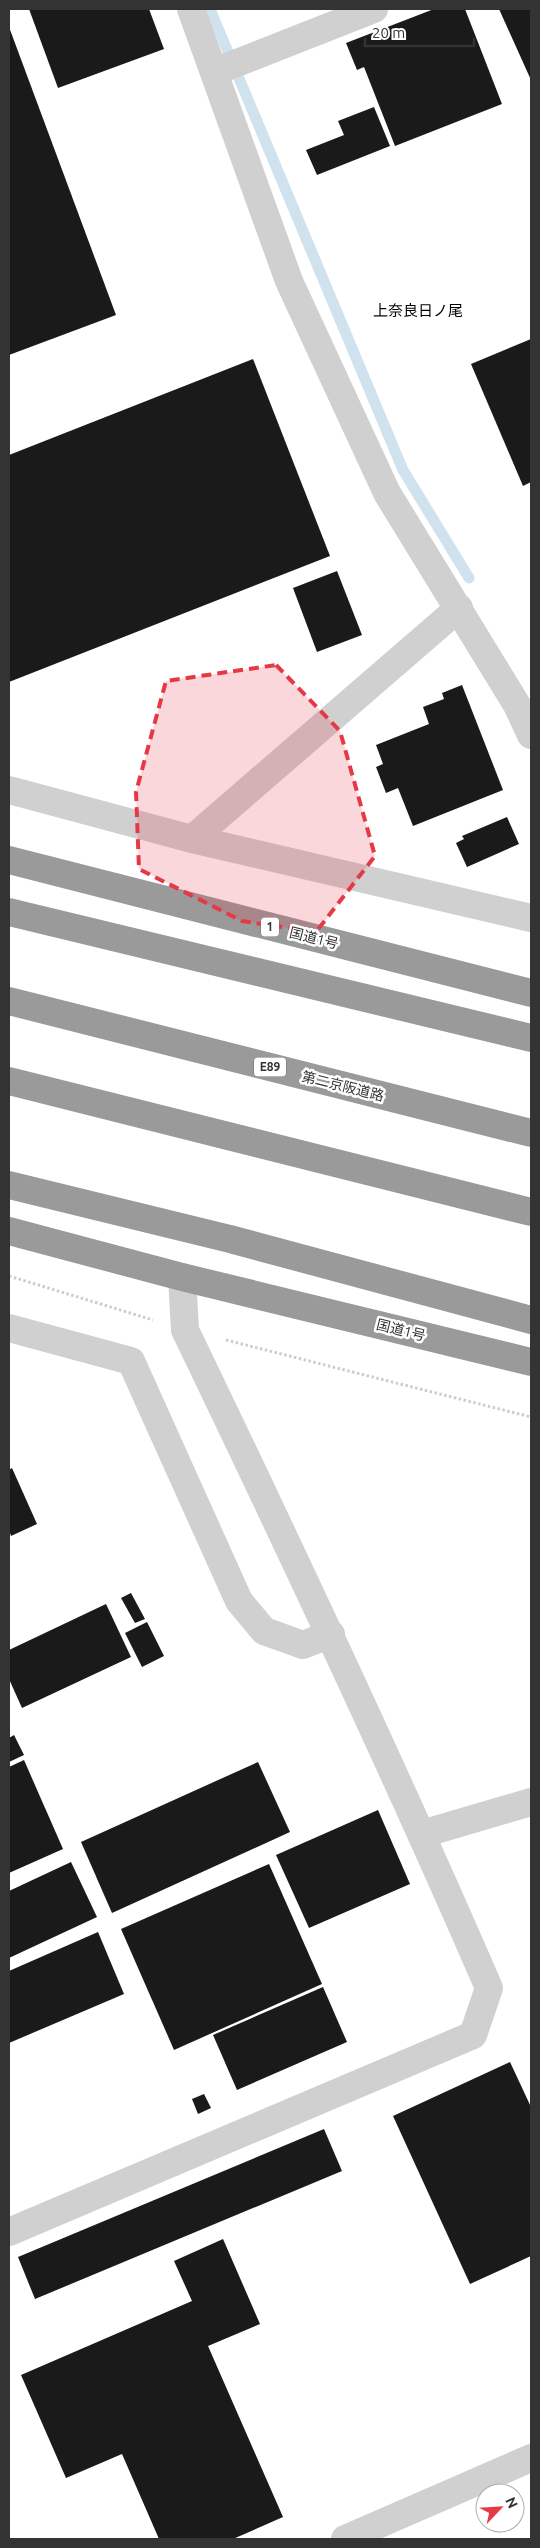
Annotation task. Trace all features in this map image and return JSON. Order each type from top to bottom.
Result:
[{"type":"highway","name":"国道1号","points":[[9,860],[531,993]]},
{"type":"highway","points":[[9,912],[531,1038]]},
{"type":"highway","name":"第二京阪道路","points":[[9,1001],[531,1134]]},
{"type":"highway","points":[[9,1082],[531,1212]]},
{"type":"highway","points":[[9,1185],[230,1239],[531,1320]]},
{"type":"highway","name":"国道1号","points":[[9,1231],[182,1277],[531,1362]]},
{"type":"street","points":[[191,9],[289,281],[388,493],[518,705],[531,735]]},
{"type":"street","points":[[214,72],[374,9]]},
{"type":"street","points":[[192,839],[459,608]]},
{"type":"street","points":[[9,790],[192,839],[531,918]]},
{"type":"street","points":[[9,2232],[473,2035],[489,1988],[422,1834],[331,1634],[185,1330],[182,1277]]},
{"type":"street","points":[[9,1328],[131,1361],[239,1601],[264,1631],[303,1644],[331,1634]]},
{"type":"street","points":[[422,1834],[531,1802]]},
{"type":"street","points":[[345,2539],[531,2458]]},
{"type":"path","points":[[9,1276],[185,1330],[531,1417]]},
{"type":"highlighted area","points":[[276,665],[340,731],[375,856],[316,932],[242,921],[139,869],[136,792],[166,681]]},
{"type":"building","points":[[29,9],[149,9],[164,49],[58,88]]},
{"type":"building","points":[[434,9],[465,9],[502,104],[395,146],[364,67],[357,70],[346,43]]},
{"type":"building","points":[[499,9],[531,9],[531,80]]},
{"type":"building","points":[[9,27],[116,315],[9,355]]},
{"type":"building","points":[[374,107],[390,146],[317,175],[306,150],[344,135],[338,121]]},
{"type":"building","points":[[531,339],[531,482],[523,486],[471,364]]},
{"type":"building","points":[[253,359],[330,556],[9,682],[9,455]]},
{"type":"building","points":[[337,571],[362,635],[317,652],[293,588]]},
{"type":"building","points":[[462,685],[503,790],[413,826],[398,788],[386,793],[376,767],[383,764],[376,745],[429,724],[423,707],[444,699],[442,693]]},
{"type":"building","points":[[507,817],[519,844],[467,867],[456,843],[464,839],[462,836]]},
{"type":"building","points":[[12,1468],[37,1524],[11,1536],[9,1530],[9,1470]]},
{"type":"building","points":[[131,1593],[145,1619],[135,1623],[121,1598]]},
{"type":"building","points":[[106,1604],[131,1657],[22,1708],[9,1679],[9,1650]]},
{"type":"building","points":[[147,1622],[164,1656],[142,1667],[125,1633]]},
{"type":"building","points":[[14,1735],[24,1755],[9,1762],[9,1738]]},
{"type":"building","points":[[24,1760],[63,1849],[9,1873],[9,1767]]},
{"type":"building","points":[[258,1762],[290,1832],[112,1913],[81,1842]]},
{"type":"building","points":[[378,1810],[410,1884],[309,1928],[276,1855]]},
{"type":"building","points":[[71,1862],[97,1917],[9,1958],[9,1891]]},
{"type":"building","points":[[269,1864],[322,1984],[174,2050],[121,1929]]},
{"type":"building","points":[[98,1932],[124,1994],[9,2043],[9,1971]]},
{"type":"building","points":[[323,1987],[347,2042],[237,2090],[213,2035]]},
{"type":"building","points":[[510,2062],[531,2107],[531,2256],[470,2284],[393,2116]]},
{"type":"building","points":[[204,2094],[211,2108],[198,2114],[192,2099]]},
{"type":"building","points":[[324,2129],[342,2171],[35,2299],[18,2257]]},
{"type":"building","points":[[223,2239],[260,2324],[208,2346],[283,2517],[233,2539],[159,2539],[122,2454],[66,2478],[21,2375],[192,2301],[174,2261]]},
{"type":"waterway","points":[[210,9],[403,470],[469,578]]},
{"type":"district","name":"上奈良日ノ尾","points":[[418,311]]}]
